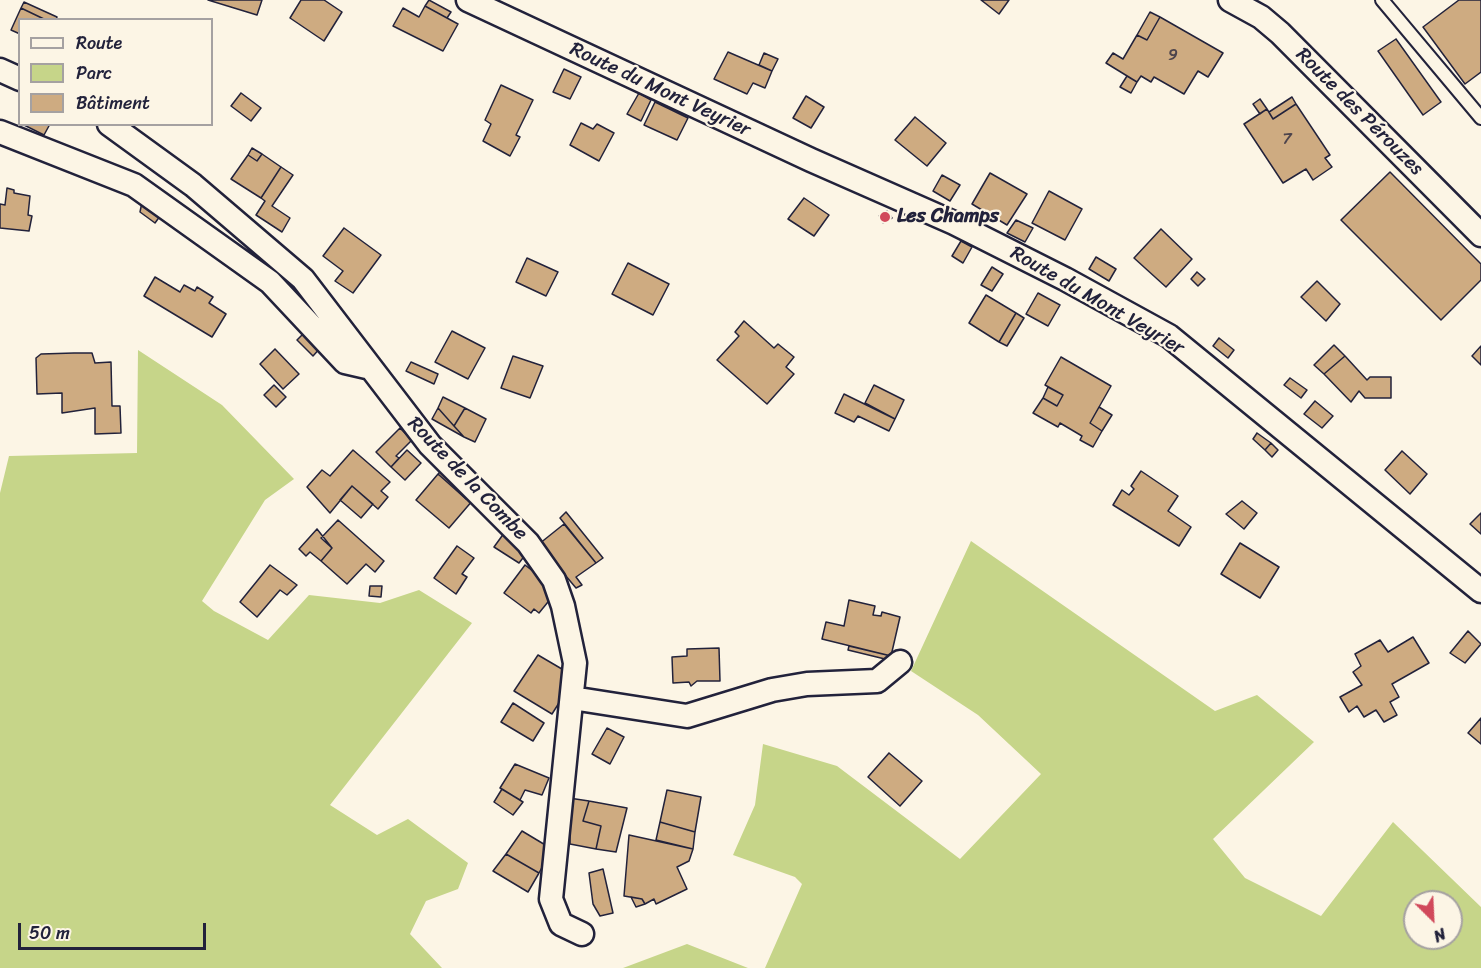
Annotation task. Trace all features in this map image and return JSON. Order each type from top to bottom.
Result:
[{"type":"street","name":"Route du Mont Veyrier","points":[[468,0],[812,160],[954,223],[1065,279],[1168,336],[1481,591]]},
{"type":"street","name":"Route des Pérouzes","points":[[1230,0],[1261,17],[1280,33],[1481,235]]},
{"type":"street","points":[[0,70],[18,78]]},
{"type":"street","name":"Route de la Combe","points":[[112,126],[193,185],[296,273],[327,309],[430,445],[528,543],[554,580],[563,606],[575,663],[552,899],[561,924],[582,934]]},
{"type":"street","points":[[0,132],[134,185],[270,282],[345,363],[371,368]]},
{"type":"street","points":[[572,698],[687,716],[772,690],[807,684],[877,681],[900,662]]},
{"type":"lane","points":[[1382,0],[1481,118]]},
{"type":"green space","points":[[138,350],[222,405],[294,479],[265,500],[202,601],[214,611],[268,640],[309,595],[380,603],[419,590],[472,623],[330,805],[377,835],[408,819],[468,863],[458,889],[426,901],[410,934],[442,968],[0,968],[0,493],[9,456],[137,453]]},
{"type":"green space","points":[[971,541],[1215,711],[1257,695],[1314,742],[1213,839],[1245,878],[1321,916],[1393,822],[1481,907],[1481,968],[765,968],[802,884],[795,877],[733,855],[755,805],[763,744],[837,766],[960,859],[1041,774],[978,715],[911,671]]},
{"type":"green space","points":[[687,944],[748,968],[623,968]]},
{"type":"building","points":[[208,0],[262,0],[257,15]]},
{"type":"building","points":[[301,0],[324,0],[342,12],[324,41],[290,18]]},
{"type":"building","points":[[429,0],[451,12],[447,18],[425,6]]},
{"type":"building","points":[[981,0],[1009,0],[999,14]]},
{"type":"building","points":[[1459,0],[1481,0],[1481,72],[1465,84],[1423,27]]},
{"type":"building","points":[[24,2],[57,17],[42,18],[21,8]]},
{"type":"building","points":[[425,6],[458,24],[443,51],[393,26],[403,8],[419,17]]},
{"type":"building","points":[[21,8],[42,18],[18,18],[18,33],[11,30]]},
{"type":"building","points":[[1150,12],[1160,17],[1147,40],[1137,35]]},
{"type":"building","points":[[1160,17],[1223,53],[1208,77],[1198,71],[1184,94],[1154,77],[1151,82],[1141,76],[1137,82],[1106,63],[1113,53],[1123,59],[1137,35],[1147,40]]},
{"type":"building","points":[[1396,39],[1441,102],[1423,115],[1378,51]]},
{"type":"building","points":[[728,52],[772,71],[765,88],[753,83],[747,94],[714,79]]},
{"type":"building","points":[[764,53],[778,59],[772,71],[759,65]]},
{"type":"building","points":[[564,69],[581,77],[570,99],[553,92]]},
{"type":"building","points":[[1127,76],[1137,82],[1131,93],[1120,87]]},
{"type":"building","points":[[501,85],[533,100],[516,135],[520,137],[510,156],[483,141],[491,124],[485,120]]},
{"type":"building","points":[[241,93],[261,108],[251,121],[231,106]]},
{"type":"building","points":[[639,93],[651,100],[641,121],[627,114]]},
{"type":"building","points":[[806,96],[824,107],[811,128],[793,118]]},
{"type":"building","points":[[1292,97],[1296,104],[1273,119],[1269,112]]},
{"type":"building","points":[[1260,99],[1267,109],[1260,114],[1253,104]]},
{"type":"building","points":[[655,102],[688,118],[677,140],[644,125]]},
{"type":"building","points":[[1296,104],[1330,155],[1325,158],[1332,167],[1313,180],[1306,169],[1283,183],[1244,124],[1267,109],[1273,119]]},
{"type":"building","points":[[915,117],[946,143],[927,166],[895,140]]},
{"type":"building","points":[[581,123],[593,129],[597,124],[614,133],[599,161],[570,145]]},
{"type":"building","points":[[26,126],[49,126],[44,135]]},
{"type":"building","points":[[252,148],[262,154],[257,161],[248,155]]},
{"type":"building","points":[[262,154],[281,167],[261,198],[231,179],[248,155],[257,161]]},
{"type":"building","points":[[281,167],[293,175],[272,206],[290,218],[282,232],[256,215],[265,201],[261,198]]},
{"type":"building","points":[[1390,172],[1481,264],[1481,280],[1441,320],[1341,220]]},
{"type":"building","points":[[990,173],[1027,194],[1007,225],[972,204]]},
{"type":"building","points":[[942,175],[960,185],[950,201],[933,191]]},
{"type":"building","points":[[7,188],[14,190],[14,193],[30,196],[28,215],[32,216],[29,231],[0,228],[0,204],[5,205]]},
{"type":"building","points":[[1049,191],[1082,209],[1065,240],[1032,223]]},
{"type":"building","points":[[143,197],[163,212],[155,223],[140,212]]},
{"type":"building","points":[[804,198],[829,215],[814,236],[788,219]]},
{"type":"building","name":"Les Champs","points":[[887,211],[892,218],[883,223],[879,216]]},
{"type":"building","points":[[1016,220],[1033,228],[1025,242],[1007,233]]},
{"type":"building","points":[[344,228],[381,255],[353,293],[335,281],[343,271],[323,256]]},
{"type":"building","points":[[1161,229],[1192,259],[1166,287],[1134,258]]},
{"type":"building","points":[[961,241],[972,247],[963,263],[952,256]]},
{"type":"building","points":[[1096,257],[1116,269],[1109,281],[1089,269]]},
{"type":"building","points":[[527,258],[558,272],[546,296],[516,282]]},
{"type":"building","points":[[628,263],[669,284],[653,315],[612,294]]},
{"type":"building","points":[[992,267],[1003,274],[992,291],[981,285]]},
{"type":"building","points":[[1197,272],[1205,279],[1198,286],[1191,279]]},
{"type":"building","points":[[155,277],[180,292],[184,285],[195,291],[197,287],[213,297],[209,303],[226,314],[212,337],[144,296]]},
{"type":"building","points":[[1317,281],[1340,304],[1326,321],[1301,297]]},
{"type":"building","points":[[1038,293],[1060,305],[1048,326],[1026,314]]},
{"type":"building","points":[[986,295],[1016,313],[999,342],[969,323]]},
{"type":"building","points":[[1016,313],[1024,318],[1007,346],[999,342]]},
{"type":"building","points":[[744,321],[774,348],[778,344],[794,357],[786,367],[794,374],[767,404],[717,360],[739,336],[735,332]]},
{"type":"building","points":[[307,330],[322,346],[313,356],[297,340]]},
{"type":"building","points":[[452,331],[485,348],[468,379],[435,362]]},
{"type":"building","points":[[1219,338],[1234,350],[1228,358],[1213,346]]},
{"type":"building","points":[[1334,345],[1345,356],[1324,374],[1314,365]]},
{"type":"building","points":[[1481,346],[1481,365],[1472,356]]},
{"type":"building","points":[[275,349],[299,374],[283,389],[260,364]]},
{"type":"building","points":[[92,353],[95,363],[111,362],[112,406],[120,406],[121,433],[95,434],[95,408],[62,413],[62,393],[37,394],[36,358],[41,354]]},
{"type":"building","points":[[513,356],[543,366],[530,398],[501,388]]},
{"type":"building","points":[[1345,356],[1367,380],[1370,377],[1391,377],[1391,398],[1365,398],[1359,391],[1351,402],[1324,374]]},
{"type":"building","points":[[1061,357],[1111,386],[1090,423],[1102,431],[1093,447],[1080,440],[1082,436],[1060,423],[1058,427],[1033,413],[1043,398],[1057,406],[1063,395],[1045,385]]},
{"type":"building","points":[[411,362],[438,374],[434,384],[406,371]]},
{"type":"building","points":[[1290,378],[1307,390],[1301,398],[1284,385]]},
{"type":"building","points":[[274,385],[286,397],[276,407],[264,395]]},
{"type":"building","points":[[874,385],[904,400],[895,419],[865,403]]},
{"type":"building","points":[[1048,387],[1063,395],[1057,406],[1043,398]]},
{"type":"building","points":[[844,394],[895,419],[889,431],[858,416],[854,422],[835,413]]},
{"type":"building","points":[[443,397],[465,408],[454,426],[438,408]]},
{"type":"building","points":[[1315,401],[1333,416],[1322,428],[1304,414]]},
{"type":"building","points":[[1099,407],[1112,415],[1102,431],[1090,423]]},
{"type":"building","points":[[438,408],[454,426],[464,437],[432,419]]},
{"type":"building","points":[[465,408],[486,419],[475,442],[464,437],[454,426]]},
{"type":"building","points":[[400,428],[412,440],[396,456],[399,458],[391,467],[376,452]]},
{"type":"building","points":[[1257,433],[1271,443],[1265,450],[1253,439]]},
{"type":"building","points":[[1271,443],[1278,450],[1272,457],[1265,450]]},
{"type":"building","points":[[353,450],[390,482],[381,491],[388,497],[378,509],[352,486],[330,513],[307,487],[322,470],[330,476]]},
{"type":"building","points":[[407,450],[421,463],[405,480],[391,467]]},
{"type":"building","points":[[1402,451],[1427,474],[1410,494],[1385,470]]},
{"type":"building","points":[[441,471],[469,496],[466,499],[438,474]]},
{"type":"building","points":[[1141,471],[1178,496],[1168,511],[1191,527],[1179,546],[1113,505],[1122,490],[1129,495],[1134,489],[1131,486]]},
{"type":"building","points":[[438,474],[466,499],[469,496],[473,500],[449,528],[416,500]]},
{"type":"building","points":[[352,486],[373,504],[361,518],[340,500]]},
{"type":"building","points":[[1242,501],[1257,513],[1244,529],[1226,514]]},
{"type":"building","points":[[566,512],[603,558],[596,563],[560,518]]},
{"type":"building","points":[[1481,513],[1481,534],[1470,524]]},
{"type":"building","points":[[338,520],[384,561],[375,572],[366,564],[347,584],[321,561],[332,548],[321,538]]},
{"type":"building","points":[[564,524],[596,563],[576,577],[582,585],[576,588],[539,544]]},
{"type":"building","points":[[317,529],[332,548],[321,561],[310,552],[306,556],[299,549]]},
{"type":"building","points":[[507,529],[526,554],[519,563],[494,547]]},
{"type":"building","points":[[1240,543],[1279,567],[1260,598],[1221,574]]},
{"type":"building","points":[[457,546],[474,558],[462,574],[467,577],[456,594],[434,578]]},
{"type":"building","points":[[270,565],[297,585],[287,595],[280,590],[257,617],[240,602]]},
{"type":"building","points":[[525,565],[552,586],[546,593],[552,597],[539,613],[534,609],[531,613],[504,593]]},
{"type":"building","points":[[370,586],[382,586],[381,597],[369,596]]},
{"type":"building","points":[[849,600],[875,606],[873,615],[881,616],[882,612],[900,617],[891,656],[822,639],[826,622],[844,626]]},
{"type":"building","points":[[1468,631],[1481,644],[1465,663],[1450,653]]},
{"type":"building","points":[[1413,637],[1429,663],[1392,684],[1399,697],[1390,702],[1397,715],[1384,722],[1376,710],[1364,717],[1357,706],[1349,712],[1340,697],[1362,685],[1353,672],[1361,666],[1355,654],[1380,640],[1388,652]]},
{"type":"building","points":[[849,646],[891,656],[889,660],[848,650]]},
{"type":"building","points":[[719,648],[720,681],[697,681],[691,686],[689,682],[673,683],[672,657],[687,656],[687,649]]},
{"type":"building","points":[[538,655],[567,672],[564,695],[552,714],[514,691]]},
{"type":"building","points":[[513,703],[544,723],[533,741],[501,722]]},
{"type":"building","points":[[1481,718],[1481,744],[1468,733]]},
{"type":"building","points":[[607,728],[624,737],[610,764],[592,754]]},
{"type":"building","points":[[889,753],[922,781],[900,806],[868,777]]},
{"type":"building","points":[[515,764],[549,778],[542,795],[525,790],[520,800],[500,788]]},
{"type":"building","points":[[502,789],[523,802],[513,815],[494,802]]},
{"type":"building","points":[[667,790],[701,797],[695,832],[660,822]]},
{"type":"building","points":[[569,798],[589,801],[583,821],[601,826],[596,849],[570,844]]},
{"type":"building","points":[[589,801],[627,808],[616,852],[596,849],[601,826],[583,821]]},
{"type":"building","points":[[660,822],[695,832],[693,849],[656,840]]},
{"type":"building","points":[[522,831],[552,849],[539,873],[506,854]]},
{"type":"building","points":[[629,835],[693,849],[689,861],[677,867],[687,889],[656,904],[654,899],[645,904],[642,899],[624,896]]},
{"type":"building","points":[[506,854],[539,873],[528,892],[493,871]]},
{"type":"building","points":[[603,869],[613,913],[600,916],[593,904],[589,873]]},
{"type":"building","points":[[631,897],[642,899],[645,904],[636,907]]},
{"type":"place","name":"Les Champs","points":[[885,217]]}]
